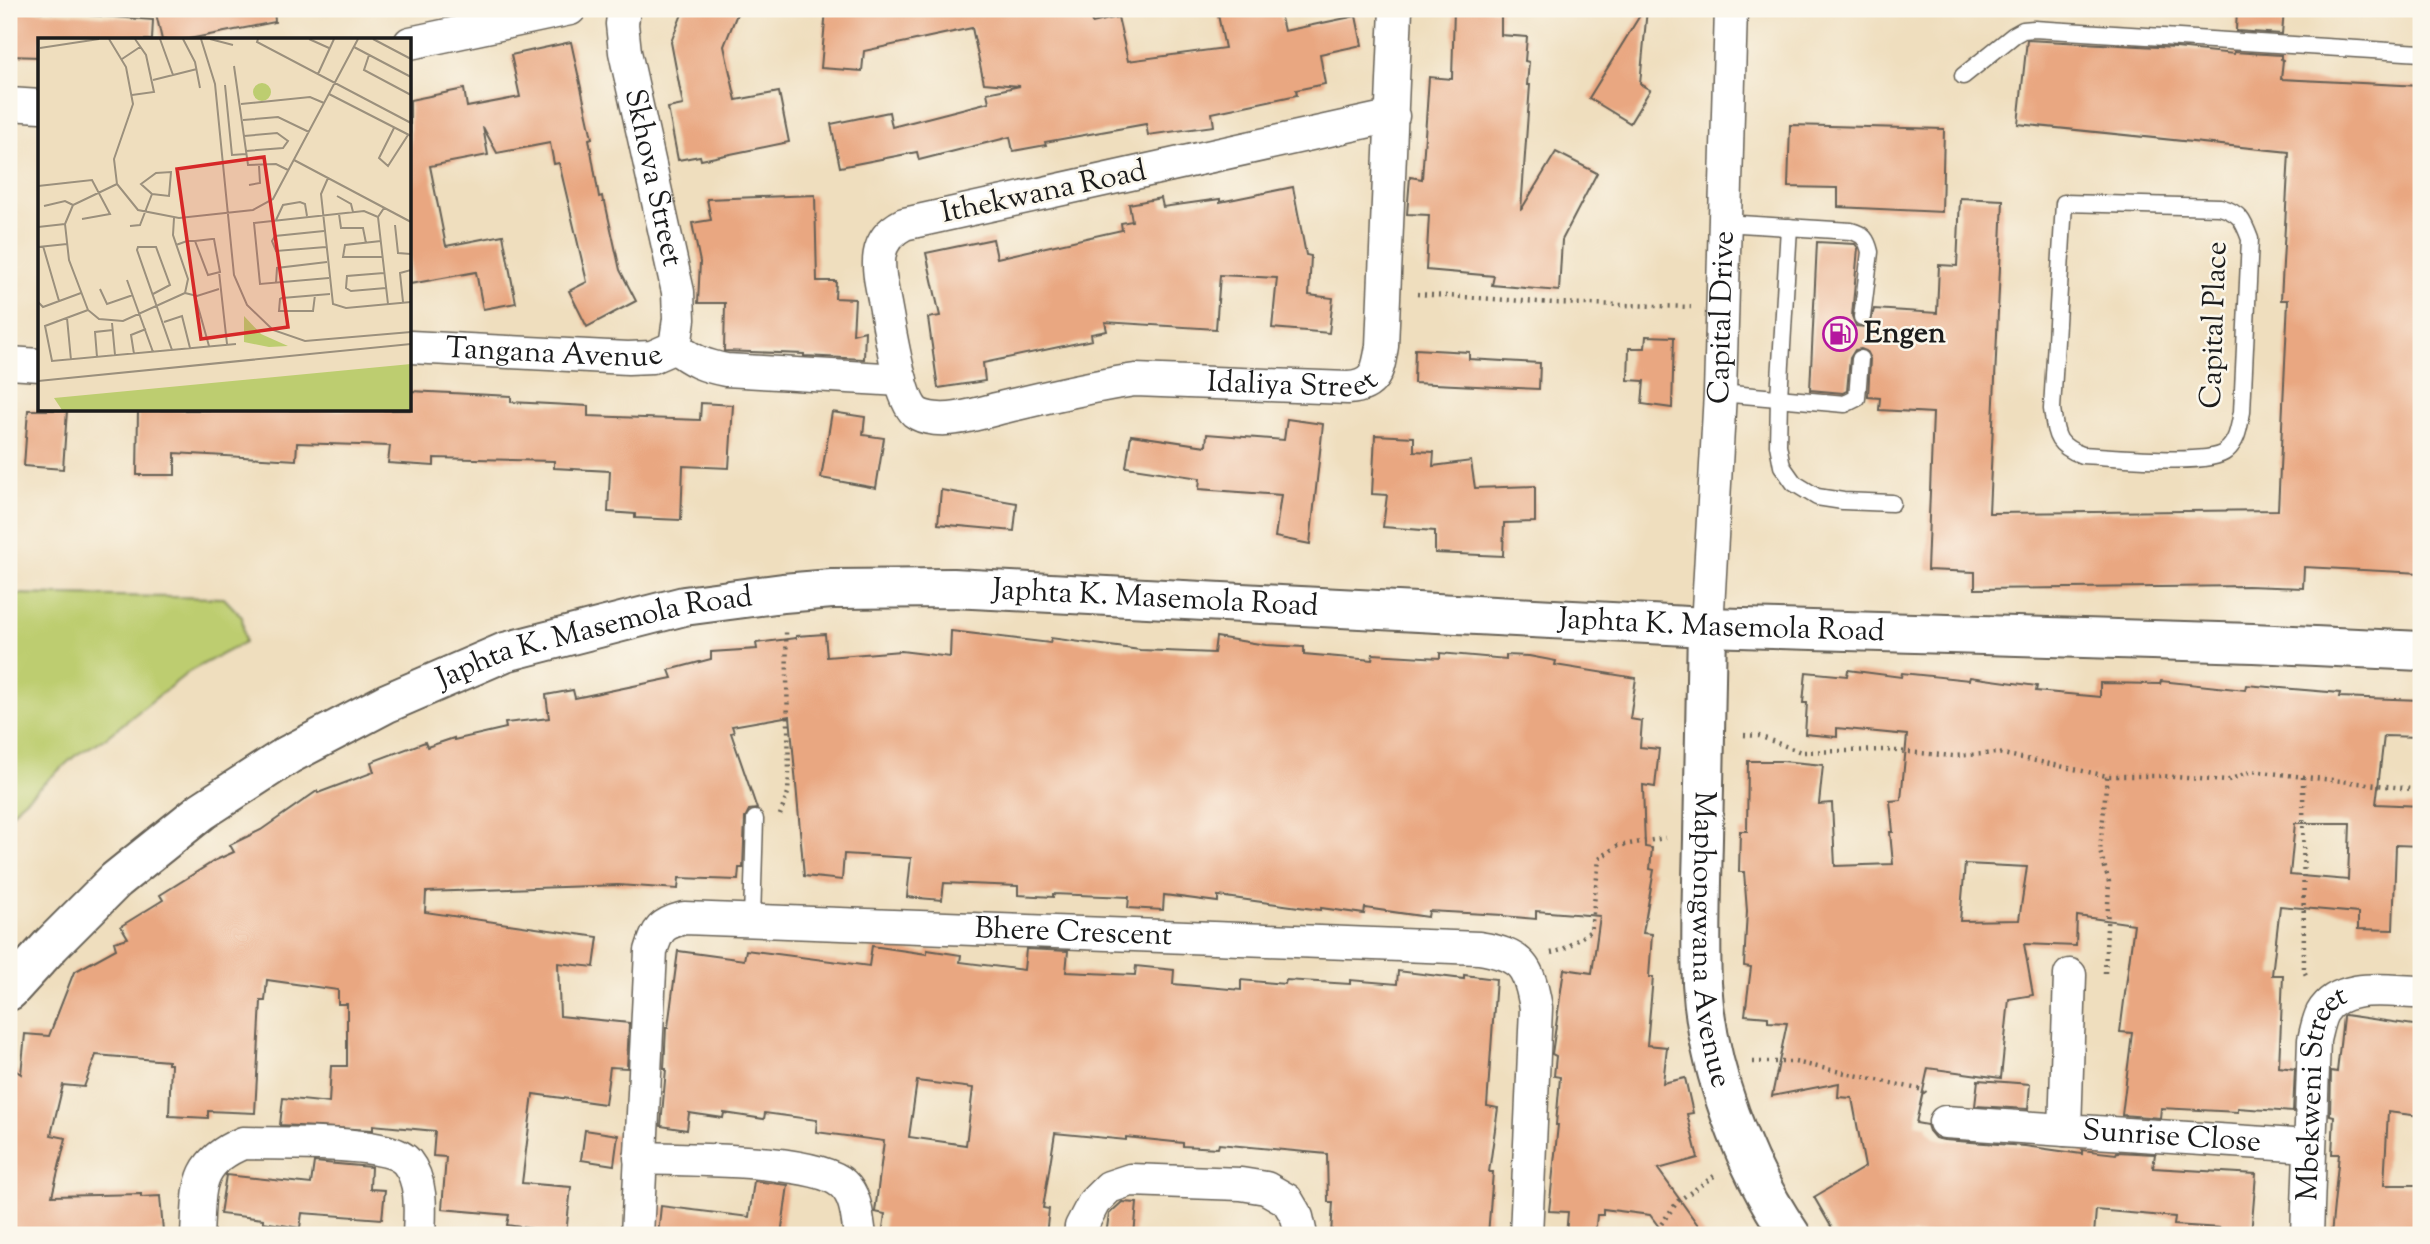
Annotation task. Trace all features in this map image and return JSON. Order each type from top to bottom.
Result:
[{"type":"main road","name":"Japhta K. Masemola Road","points":[[9,991],[116,880],[202,811],[288,755],[387,703],[517,649],[684,606],[832,589],[953,588],[1707,627],[2253,643],[2421,651]]},
{"type":"main road","name":"Maphongwana Avenue","points":[[1707,627],[1702,985],[1714,1061],[1729,1110],[1748,1156],[1791,1235]]},
{"type":"street","points":[[411,44],[570,9]]},
{"type":"street","name":"Skhova Street","points":[[624,9],[622,24],[625,52],[678,292],[679,319],[675,347]]},
{"type":"street","name":"Idaliya Street","points":[[923,416],[937,419],[957,418],[1106,384],[1135,380],[1362,387],[1372,380],[1379,367],[1382,346],[1396,9]]},
{"type":"street","name":"Capital Drive","points":[[1707,627],[1720,393],[1731,9]]},
{"type":"street","points":[[9,104],[38,106]]},
{"type":"street","name":"Ithekwana Road","points":[[923,416],[915,412],[909,403],[901,380],[880,279],[878,256],[883,241],[892,230],[904,225],[1393,117]]},
{"type":"street","name":"Tangana Avenue","points":[[411,347],[628,358],[652,356],[675,347],[691,360],[706,367],[726,370],[901,380]]},
{"type":"street","points":[[9,363],[38,365]]},
{"type":"street","name":"Bhere Crescent","points":[[637,1235],[651,951],[657,933],[668,922],[684,918],[752,919],[1479,948],[1502,952],[1520,962]]},
{"type":"street","points":[[1520,962],[1531,980],[1536,1008],[1526,1235]]},
{"type":"street","name":"Sunrise Close","points":[[2070,975],[2064,1130],[2309,1146]]},
{"type":"street","name":"Mbekweni Street","points":[[2307,1235],[2314,1040],[2323,1012],[2341,996],[2360,991],[2421,992]]},
{"type":"street","points":[[1945,1122],[2064,1130]]},
{"type":"street","points":[[197,1235],[200,1188],[207,1166],[224,1151],[243,1143],[369,1147],[390,1151],[406,1161],[417,1181],[419,1235]]},
{"type":"street","points":[[640,1158],[794,1166],[826,1173],[844,1185],[855,1203],[860,1235]]},
{"type":"street","points":[[1080,1235],[1081,1227],[1094,1202],[1109,1187],[1130,1180],[1241,1184],[1266,1188],[1287,1200],[1297,1217],[1301,1235]]},
{"type":"lane","points":[[1963,76],[2023,30],[2034,29],[2421,53]]},
{"type":"lane","name":"Capital Place","points":[[2064,204],[2220,207],[2235,211],[2244,224],[2250,239],[2242,412],[2237,438],[2225,453],[2204,460],[2082,455],[2066,449],[2056,433],[2052,409],[2064,204]]},
{"type":"lane","points":[[1724,223],[1851,231],[1861,234],[1867,241],[1870,252],[1862,317]]},
{"type":"lane","points":[[1789,227],[1779,398],[1778,444],[1782,466],[1794,483],[1817,497],[1892,503]]},
{"type":"lane","points":[[1720,393],[1845,404],[1857,398],[1860,359]]},
{"type":"lane","points":[[752,919],[755,819]]},
{"type":"path","points":[[1385,292],[1554,303],[1722,308]]},
{"type":"path","points":[[755,819],[781,815],[788,793],[788,660],[783,593]]},
{"type":"path","points":[[1744,735],[1759,736],[1801,752],[1885,750],[1953,756],[1998,753],[2107,776],[2162,776],[2226,781],[2252,771],[2421,790]]},
{"type":"path","points":[[2070,975],[2105,974],[2109,882],[2100,851],[2107,776]]},
{"type":"path","points":[[2303,777],[2304,971],[2323,1012]]},
{"type":"path","points":[[1520,962],[1562,950],[1591,931],[1599,859],[1618,846],[1661,838],[1703,838]]},
{"type":"path","points":[[1714,1061],[1795,1062],[1923,1090],[1945,1122]]},
{"type":"path","points":[[1653,1235],[1678,1201],[1748,1156]]},
{"type":"green space","points":[[9,594],[224,598],[242,617],[245,642],[190,671],[104,739],[76,755],[9,817]]},
{"type":"building","points":[[9,9],[153,20],[152,38],[38,38],[38,57],[9,56]]},
{"type":"building","points":[[155,9],[274,9],[275,22],[194,38],[162,38]]},
{"type":"building","points":[[684,9],[739,9],[724,46],[736,100],[779,92],[789,142],[701,160],[700,156],[678,160],[668,108],[683,105],[671,42]]},
{"type":"building","points":[[826,9],[1089,9],[1092,23],[1118,17],[1128,61],[1225,48],[1218,15],[1249,9],[1279,9],[1284,31],[1356,16],[1362,45],[1320,54],[1325,84],[1296,90],[1297,95],[1212,113],[1214,126],[1148,135],[1146,124],[1045,142],[1046,145],[1013,151],[1010,137],[919,160],[917,152],[840,167],[831,124],[889,112],[892,127],[989,102],[987,93],[1020,86],[984,83],[972,28],[864,51],[862,71],[821,68]]},
{"type":"building","points":[[1454,9],[1501,9],[1501,35],[1527,37],[1525,61],[1529,62],[1527,85],[1530,85],[1521,210],[1556,152],[1597,173],[1562,240],[1559,291],[1492,285],[1494,276],[1426,270],[1429,215],[1407,214],[1410,177],[1422,179],[1429,77],[1452,79]]},
{"type":"building","points":[[1644,9],[1647,9],[1640,84],[1650,90],[1630,123],[1589,98]]},
{"type":"building","points":[[2237,9],[2284,10],[2282,34],[2236,31]]},
{"type":"building","points":[[2027,40],[2281,55],[2281,79],[2421,86],[2421,573],[2304,567],[2303,588],[2247,586],[1975,589],[1975,572],[1927,570],[1933,413],[1879,410],[1880,398],[1868,397],[1870,359],[1866,351],[1861,349],[1855,350],[1850,358],[1847,391],[1843,393],[1810,390],[1817,242],[1855,244],[1858,248],[1852,316],[1856,326],[1865,327],[1870,324],[1874,309],[1937,313],[1939,265],[1957,266],[1960,198],[2003,200],[1989,513],[2278,510],[2288,300],[2281,300],[2289,152],[2018,124]]},
{"type":"building","points":[[571,42],[592,138],[589,139],[599,197],[602,196],[605,202],[620,270],[636,301],[587,327],[569,291],[587,282],[559,163],[554,164],[550,143],[497,153],[483,127],[488,155],[430,166],[446,246],[503,235],[516,303],[483,309],[476,272],[411,284],[411,100],[464,89],[467,107],[520,97],[511,55]]},
{"type":"building","points":[[1790,125],[1944,129],[1942,212],[1838,207],[1838,188],[1788,187]]},
{"type":"building","points":[[1293,187],[1306,255],[1311,256],[1309,295],[1333,298],[1329,333],[1272,328],[1277,278],[1220,275],[1216,329],[1105,322],[1107,331],[1091,334],[1092,340],[983,363],[985,381],[938,388],[928,318],[940,316],[926,253],[993,239],[997,258],[1122,230],[1121,223],[1132,221],[1129,204],[1161,198],[1163,207],[1220,199],[1220,202]]},
{"type":"building","points":[[815,195],[817,281],[836,281],[835,298],[855,299],[853,334],[865,331],[864,359],[724,351],[725,303],[698,303],[700,262],[692,223],[711,220],[707,199]]},
{"type":"building","points":[[1646,336],[1674,337],[1672,408],[1642,404],[1644,381],[1628,380],[1629,348],[1645,348]]},
{"type":"building","points":[[1415,349],[1469,352],[1469,359],[1540,363],[1539,389],[1414,383]]},
{"type":"building","points":[[411,391],[511,396],[511,402],[588,406],[588,416],[700,420],[701,403],[733,405],[729,468],[683,466],[681,520],[635,518],[635,514],[608,512],[610,471],[554,468],[554,461],[434,458],[434,466],[388,463],[390,446],[297,443],[296,460],[175,453],[175,475],[137,475],[138,411],[411,411]]},
{"type":"building","points":[[28,410],[67,411],[63,469],[24,466]]},
{"type":"building","points":[[832,412],[865,417],[863,435],[884,438],[876,488],[821,478]]},
{"type":"building","points":[[1287,419],[1323,424],[1310,544],[1275,537],[1281,495],[1199,489],[1200,478],[1126,467],[1131,435],[1206,446],[1207,434],[1284,440]]},
{"type":"building","points":[[1375,435],[1414,437],[1414,451],[1434,452],[1433,466],[1471,461],[1475,488],[1535,486],[1535,522],[1504,523],[1503,556],[1435,553],[1435,531],[1383,527],[1387,495],[1372,494]]},
{"type":"building","points":[[941,490],[1017,503],[1014,531],[938,524]]},
{"type":"building","points":[[951,631],[1050,643],[1051,638],[1140,650],[1214,653],[1216,637],[1266,645],[1304,647],[1304,654],[1372,660],[1373,654],[1440,658],[1440,653],[1506,659],[1506,655],[1529,656],[1556,661],[1555,665],[1636,678],[1630,719],[1642,721],[1640,747],[1659,749],[1655,787],[1643,785],[1645,847],[1652,848],[1650,869],[1654,870],[1643,933],[1652,934],[1649,977],[1653,977],[1647,1045],[1667,1047],[1663,1083],[1685,1078],[1693,1113],[1687,1114],[1698,1158],[1658,1169],[1705,1235],[1665,1235],[1650,1215],[1603,1209],[1603,1215],[1597,1215],[1595,1235],[1566,1235],[1568,1212],[1549,1211],[1560,1077],[1554,1076],[1556,1056],[1552,1054],[1564,969],[1592,973],[1600,916],[1536,911],[1536,919],[1429,911],[1428,917],[1365,908],[1364,914],[1218,896],[1218,902],[1164,895],[1163,910],[1128,908],[1129,897],[1018,895],[1018,886],[944,883],[942,900],[907,897],[911,858],[844,854],[842,880],[804,876],[790,716],[732,726],[734,732],[731,733],[757,809],[749,810],[745,818],[743,868],[739,868],[738,880],[679,878],[678,889],[618,885],[426,892],[425,912],[598,937],[594,967],[558,963],[560,1016],[629,1023],[627,1068],[610,1067],[605,1104],[533,1094],[522,1183],[571,1187],[566,1234],[507,1225],[509,1215],[442,1209],[446,1157],[433,1156],[435,1131],[373,1125],[373,1130],[280,1125],[283,1098],[329,1103],[331,1066],[347,1066],[347,1004],[338,1004],[338,990],[267,980],[265,1001],[261,1001],[255,1113],[208,1111],[208,1118],[169,1116],[171,1064],[168,1064],[168,1061],[96,1055],[84,1087],[63,1085],[51,1135],[66,1138],[52,1196],[160,1196],[163,1231],[99,1235],[9,1235],[9,1066],[21,1074],[25,1034],[49,1036],[74,972],[116,949],[114,942],[128,938],[121,926],[163,900],[160,895],[216,860],[234,852],[230,845],[261,830],[317,791],[318,793],[374,772],[371,762],[425,742],[427,747],[454,738],[506,728],[505,723],[549,718],[546,695],[573,690],[575,698],[672,678],[669,670],[711,659],[711,652],[757,649],[756,643],[796,636],[825,634],[827,657],[901,651],[950,657]]},
{"type":"building","points":[[1848,670],[1901,677],[1902,673],[1969,680],[1970,677],[2037,686],[2036,691],[2100,697],[2100,683],[2160,684],[2161,681],[2245,690],[2246,685],[2340,693],[2339,697],[2421,700],[2421,737],[2384,736],[2376,804],[2421,806],[2421,846],[2396,845],[2393,930],[2358,929],[2358,913],[2280,906],[2272,975],[2283,975],[2279,1067],[2295,1069],[2293,1112],[2238,1108],[2238,1112],[2161,1108],[2160,1118],[2122,1115],[2132,1033],[2120,1032],[2134,924],[2077,916],[2076,946],[2024,944],[2033,995],[2009,999],[2001,1078],[1928,1068],[1916,1123],[1927,1125],[1935,1138],[2082,1154],[2082,1150],[2116,1154],[2155,1154],[2153,1168],[2256,1174],[2251,1235],[2219,1235],[2220,1228],[2174,1225],[2175,1217],[2096,1210],[2094,1235],[1836,1235],[1814,1197],[1865,1167],[1852,1098],[1838,1097],[1839,1083],[1772,1096],[1787,1023],[1768,1022],[1768,1017],[1745,1015],[1751,967],[1744,966],[1747,911],[1744,872],[1739,872],[1740,831],[1747,831],[1748,761],[1823,765],[1819,804],[1832,803],[1835,866],[1893,864],[1890,801],[1901,800],[1907,735],[1837,728],[1837,737],[1805,734],[1807,703],[1803,703],[1806,672],[1847,676]],"holes":[[[2295,823],[2350,823],[2348,880],[2290,875]],[[1965,864],[2027,867],[2019,920],[1960,921]]]},
{"type":"building","points":[[872,946],[927,954],[927,950],[961,955],[960,962],[1024,970],[1026,949],[1068,951],[1066,972],[1135,975],[1136,966],[1174,970],[1173,984],[1241,990],[1241,980],[1285,984],[1286,980],[1350,984],[1350,980],[1397,984],[1398,971],[1464,979],[1464,975],[1496,979],[1487,1106],[1498,1108],[1489,1172],[1493,1172],[1488,1235],[1331,1235],[1333,1202],[1328,1202],[1327,1154],[1219,1144],[1218,1148],[1183,1146],[1183,1143],[1126,1137],[1126,1140],[1055,1133],[1043,1208],[1049,1209],[1046,1235],[982,1231],[981,1235],[882,1235],[885,1214],[875,1212],[884,1141],[816,1132],[817,1120],[765,1113],[764,1119],[724,1113],[723,1118],[689,1113],[687,1130],[661,1126],[666,1069],[666,1027],[678,951],[744,960],[746,950],[869,966]],"holes":[[[917,1081],[973,1088],[966,1145],[909,1137]]]},
{"type":"building","points":[[2345,1015],[2421,1026],[2421,1116],[2388,1112],[2384,1185],[2421,1185],[2420,1235],[2331,1235],[2339,1154],[2332,1154],[2334,1116],[2330,1115],[2331,1071],[2337,1072]]},
{"type":"building","points":[[1978,1080],[2030,1084],[2028,1109],[1975,1106]]},
{"type":"building","points":[[585,1130],[618,1135],[614,1165],[581,1160]]},
{"type":"building","points":[[314,1162],[371,1167],[370,1189],[385,1190],[382,1219],[302,1213],[300,1228],[263,1222],[263,1219],[220,1214],[226,1175],[311,1184]]},
{"type":"building","points":[[754,1181],[788,1185],[781,1235],[658,1235],[661,1206],[749,1217]]},
{"type":"building","points":[[1122,1202],[1137,1203],[1134,1235],[1106,1235],[1109,1214]]},
{"type":"place","name":"Engen","points":[[1840,334]]}]
